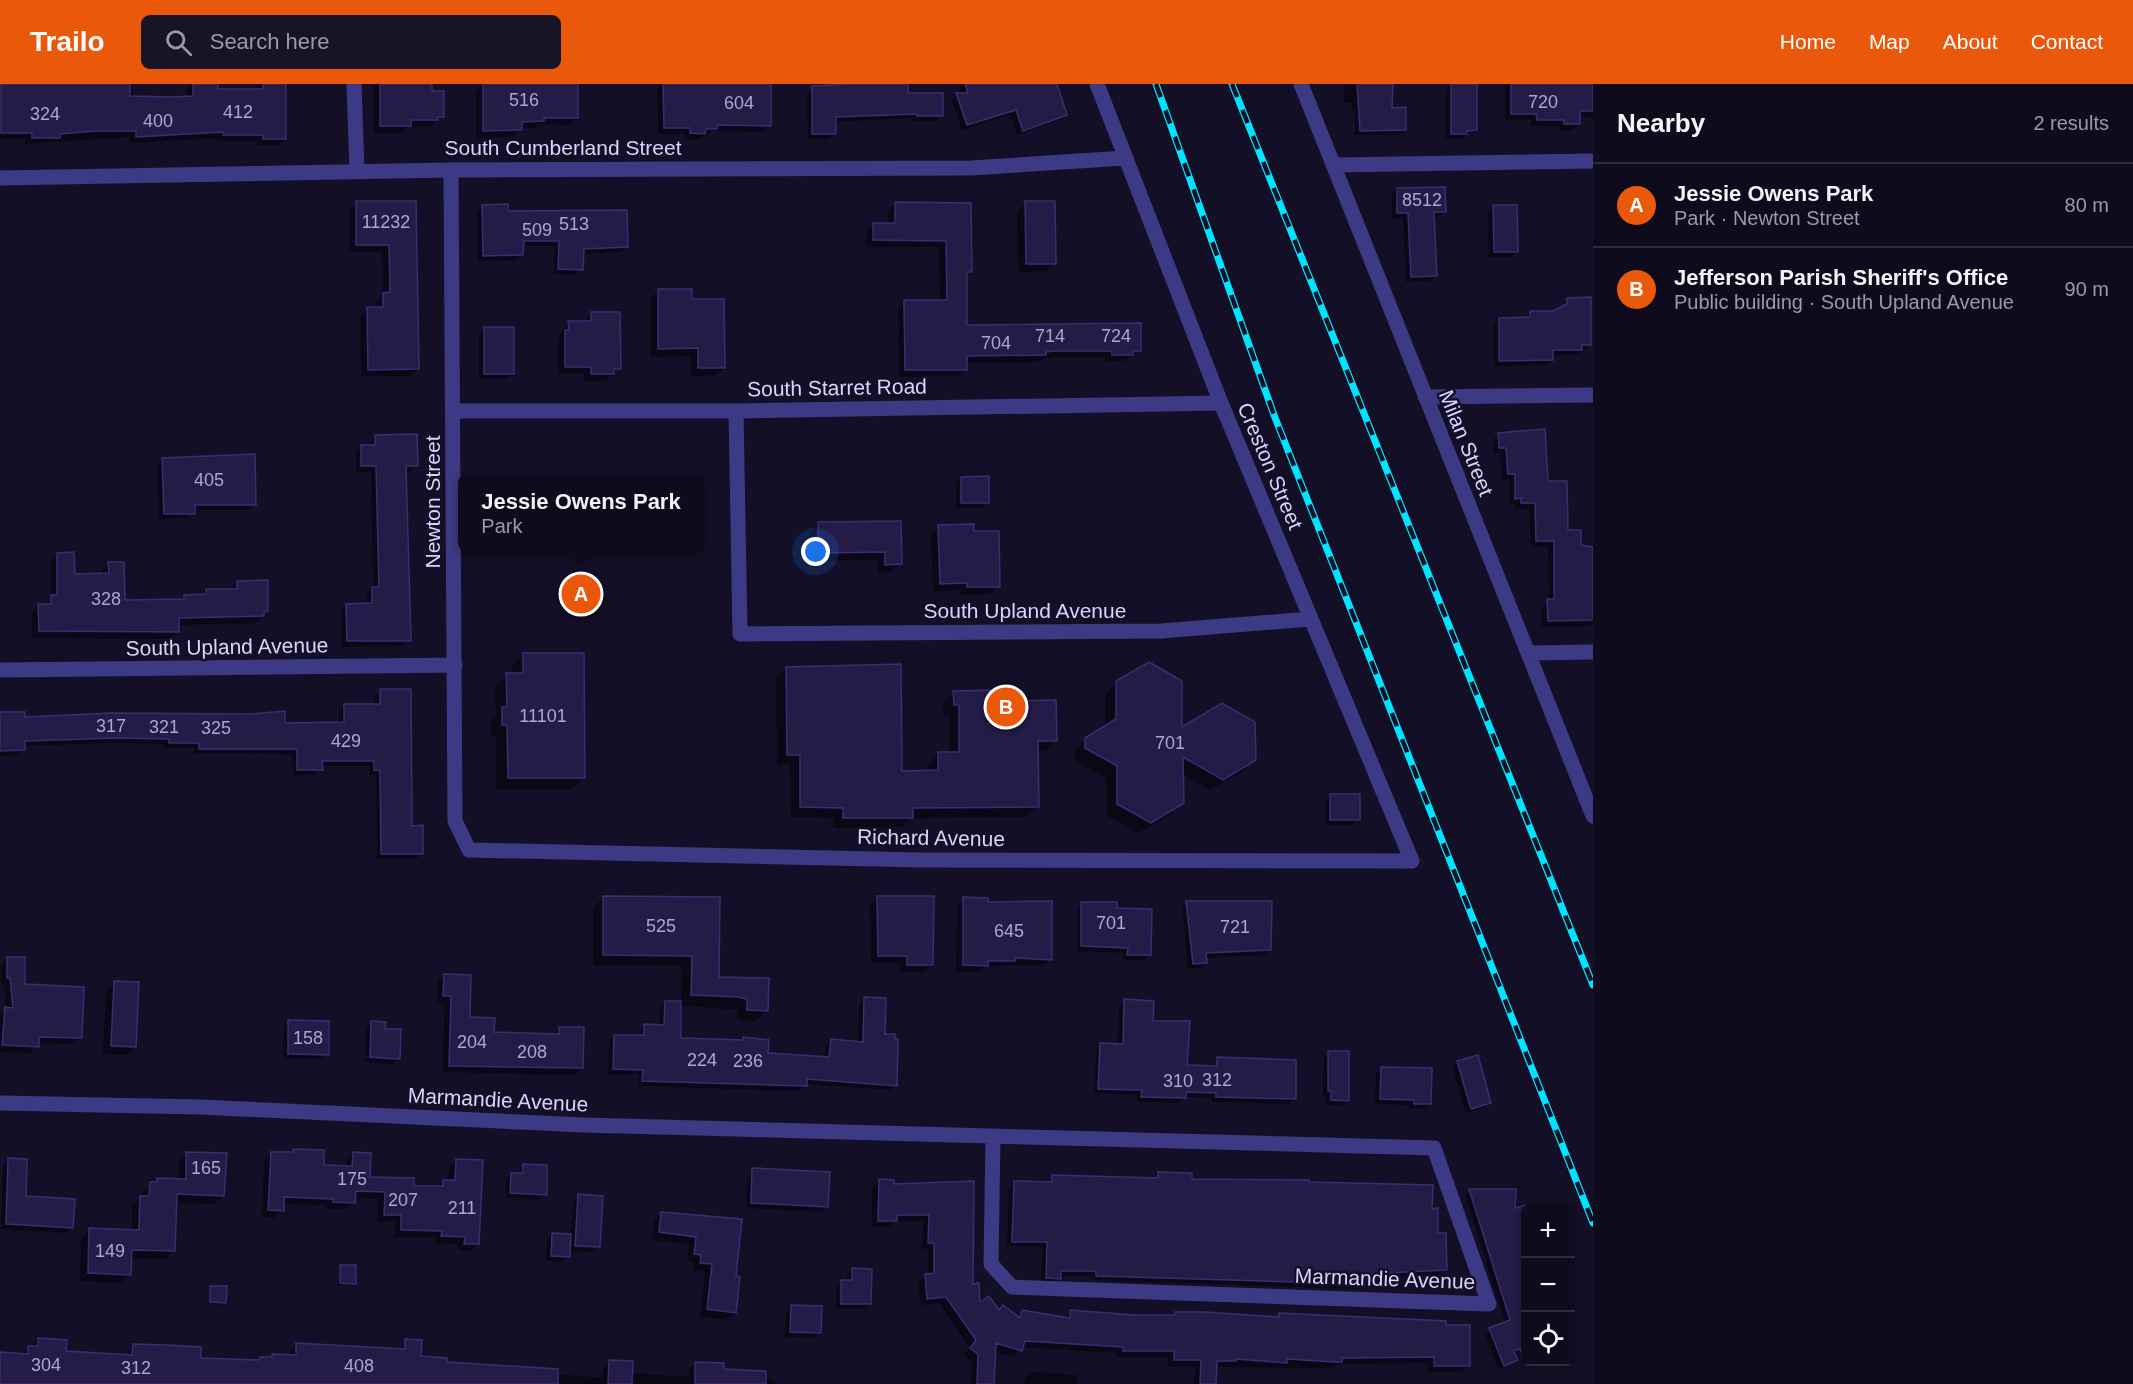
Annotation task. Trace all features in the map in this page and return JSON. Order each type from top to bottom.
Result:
[{"type":"street","points":[[354,84],[357,171]]},
{"type":"street","name":"Creston Street","points":[[1098,84],[1221,404],[1412,861]]},
{"type":"street","name":"Milan Street","points":[[1301,84],[1593,816]]},
{"type":"street","name":"South Cumberland Street","points":[[0,178],[451,170],[971,168],[1126,158]]},
{"type":"street","points":[[1333,165],[1593,161]]},
{"type":"street","name":"Newton Street","points":[[451,170],[455,821],[461,833]]},
{"type":"street","points":[[1425,397],[1593,395]]},
{"type":"street","name":"South Starret Road","points":[[454,411],[736,411],[1221,404]]},
{"type":"street","name":"South Upland Avenue","points":[[736,411],[740,634],[1161,631],[1311,619]]},
{"type":"street","points":[[1528,653],[1593,652]]},
{"type":"street","name":"South Upland Avenue","points":[[0,670],[454,665]]},
{"type":"street","name":"Richard Avenue","points":[[461,833],[469,850],[920,860],[1412,861]]},
{"type":"street","name":"Marmandie Avenue","points":[[0,1103],[200,1107],[584,1125],[1434,1148],[1489,1304],[1012,1287],[991,1264],[993,1137]]},
{"type":"building","points":[[1,84],[130,84],[130,96],[172,97],[193,96],[193,84],[218,84],[218,89],[263,89],[263,84],[286,84],[286,139],[263,139],[263,135],[223,135],[223,132],[136,137],[136,131],[95,131],[60,134],[60,138],[32,138],[32,133],[1,133]]},
{"type":"building","points":[[380,84],[432,84],[432,91],[444,91],[444,117],[438,117],[438,120],[411,120],[411,126],[380,126]]},
{"type":"building","points":[[483,84],[578,84],[578,118],[544,118],[544,121],[522,122],[522,130],[483,131]]},
{"type":"building","points":[[663,84],[771,84],[771,126],[717,125],[717,129],[706,129],[705,134],[690,133],[690,128],[664,128]]},
{"type":"building","points":[[908,84],[908,93],[943,93],[943,116],[917,116],[917,114],[836,117],[836,134],[812,134],[812,86]]},
{"type":"building","points":[[965,84],[1057,84],[1067,115],[1023,131],[1016,110],[967,125],[956,93],[968,93]]},
{"type":"building","points":[[1357,84],[1393,84],[1392,108],[1406,107],[1406,130],[1360,131]]},
{"type":"building","points":[[1451,84],[1477,84],[1477,130],[1467,131],[1467,134],[1451,134]]},
{"type":"building","points":[[1511,84],[1593,84],[1593,111],[1580,111],[1580,124],[1564,124],[1564,120],[1537,120],[1536,114],[1511,114]]},
{"type":"building","points":[[1445,187],[1446,212],[1434,212],[1437,276],[1411,277],[1408,213],[1397,213],[1397,188]]},
{"type":"building","points":[[356,201],[416,201],[419,369],[368,370],[367,307],[383,307],[383,293],[390,292],[389,245],[356,245]]},
{"type":"building","points":[[1025,201],[1055,201],[1056,264],[1026,264]]},
{"type":"building","points":[[895,202],[971,203],[972,272],[967,272],[967,325],[1141,323],[1141,351],[1133,351],[1133,355],[1112,355],[1112,351],[1054,351],[1046,352],[1046,355],[967,356],[967,370],[905,370],[904,300],[947,300],[946,241],[873,240],[873,223],[895,223]]},
{"type":"building","points":[[508,204],[508,211],[627,210],[628,247],[584,249],[583,270],[558,269],[559,241],[524,241],[523,255],[483,256],[482,205]]},
{"type":"building","points":[[1493,205],[1517,205],[1518,252],[1494,252]]},
{"type":"building","points":[[658,289],[692,289],[692,299],[724,299],[725,368],[698,368],[698,348],[658,349]]},
{"type":"building","points":[[1591,297],[1591,345],[1582,345],[1582,350],[1553,350],[1553,360],[1499,361],[1499,318],[1530,317],[1530,311],[1553,311],[1567,304],[1567,298]]},
{"type":"building","points":[[591,312],[620,312],[621,369],[614,369],[614,374],[591,374],[591,367],[565,367],[565,330],[569,330],[568,321],[591,321]]},
{"type":"building","points":[[484,327],[514,327],[514,374],[484,374]]},
{"type":"building","points":[[1545,429],[1548,481],[1567,481],[1568,530],[1581,530],[1581,545],[1593,547],[1593,620],[1548,621],[1547,599],[1554,599],[1554,541],[1536,541],[1535,503],[1521,503],[1521,498],[1515,499],[1515,474],[1508,474],[1506,448],[1499,448],[1498,433]]},
{"type":"building","points":[[417,434],[418,466],[406,466],[411,641],[347,641],[346,604],[372,603],[372,587],[379,587],[376,466],[361,466],[361,445],[375,445],[375,435]]},
{"type":"building","points":[[255,454],[256,505],[195,505],[195,514],[164,514],[162,458]]},
{"type":"building","points":[[989,476],[989,503],[961,503],[961,477]]},
{"type":"building","points":[[901,521],[902,564],[885,565],[885,552],[818,553],[818,522]]},
{"type":"building","points":[[974,524],[974,531],[999,531],[1000,587],[967,587],[967,583],[940,584],[938,525]]},
{"type":"building","points":[[74,552],[75,574],[109,573],[108,562],[124,562],[125,600],[184,599],[184,595],[206,594],[206,589],[237,589],[237,581],[268,580],[268,611],[264,612],[264,616],[179,618],[179,632],[39,631],[38,604],[51,604],[51,595],[57,595],[57,553]]},
{"type":"building","points":[[523,653],[584,653],[585,778],[508,778],[507,725],[502,725],[502,707],[507,707],[506,673],[523,673]]},
{"type":"building","points":[[1149,662],[1182,681],[1182,727],[1222,703],[1255,722],[1256,760],[1223,780],[1183,757],[1184,803],[1151,823],[1117,804],[1117,766],[1085,748],[1085,738],[1116,719],[1116,681]]},
{"type":"building","points":[[901,664],[902,771],[938,770],[938,752],[959,752],[959,705],[954,705],[953,691],[998,690],[998,701],[1056,700],[1057,741],[1038,741],[1039,807],[913,808],[913,818],[843,818],[843,808],[800,807],[800,755],[787,755],[786,667]]},
{"type":"building","points":[[380,689],[411,689],[412,826],[423,825],[423,854],[381,854],[380,770],[374,770],[374,761],[322,761],[323,770],[297,770],[297,749],[199,749],[199,743],[169,743],[169,739],[25,741],[25,750],[0,751],[0,712],[25,712],[25,717],[111,713],[250,714],[285,711],[285,723],[344,722],[344,704],[380,704]]},
{"type":"building","points":[[1330,794],[1360,794],[1360,820],[1330,820]]},
{"type":"building","points":[[603,896],[720,897],[719,977],[769,978],[768,1011],[747,1010],[747,999],[738,997],[691,995],[692,956],[603,955]]},
{"type":"building","points":[[877,896],[934,896],[933,965],[907,965],[907,956],[878,956]]},
{"type":"building","points":[[963,897],[988,898],[988,902],[1052,901],[1052,960],[1015,958],[1015,961],[988,961],[988,966],[963,965]]},
{"type":"building","points":[[1186,901],[1272,901],[1271,950],[1206,953],[1207,963],[1193,964]]},
{"type":"building","points":[[1081,902],[1117,902],[1117,908],[1152,909],[1151,955],[1127,955],[1128,948],[1081,946]]},
{"type":"building","points":[[7,957],[25,957],[25,984],[84,987],[82,1038],[39,1037],[39,1047],[2,1045],[5,1007],[13,1008],[10,978],[7,978]]},
{"type":"building","points":[[444,974],[471,975],[470,1017],[495,1018],[494,1032],[559,1034],[559,1027],[584,1027],[583,1068],[449,1066],[451,996],[443,996]]},
{"type":"building","points":[[114,981],[139,982],[136,1047],[111,1046]]},
{"type":"building","points":[[864,997],[886,998],[885,1034],[895,1034],[895,1039],[898,1039],[897,1086],[807,1079],[807,1086],[642,1081],[643,1070],[613,1069],[614,1035],[644,1035],[644,1024],[664,1025],[665,1001],[681,1001],[681,1038],[743,1040],[743,1037],[769,1040],[768,1053],[829,1057],[831,1039],[863,1042]]},
{"type":"building","points":[[1124,999],[1154,1001],[1153,1021],[1190,1021],[1187,1065],[1217,1066],[1217,1057],[1296,1060],[1296,1099],[1216,1097],[1216,1093],[1186,1092],[1186,1098],[1141,1097],[1142,1090],[1098,1089],[1100,1043],[1123,1044]]},
{"type":"building","points":[[288,1020],[329,1021],[329,1055],[288,1054]]},
{"type":"building","points":[[371,1021],[386,1022],[385,1029],[401,1029],[400,1059],[370,1057]]},
{"type":"building","points":[[1328,1051],[1349,1051],[1349,1101],[1331,1100],[1331,1091],[1328,1091]]},
{"type":"building","points":[[1478,1055],[1491,1103],[1471,1109],[1457,1061]]},
{"type":"building","points":[[1381,1067],[1432,1068],[1431,1104],[1414,1104],[1414,1100],[1380,1099]]},
{"type":"building","points":[[293,1149],[324,1150],[324,1165],[352,1166],[353,1152],[371,1153],[370,1177],[414,1178],[414,1186],[443,1186],[443,1180],[455,1180],[456,1159],[483,1160],[479,1244],[464,1244],[465,1237],[441,1236],[442,1231],[401,1230],[401,1215],[384,1215],[385,1192],[356,1191],[355,1203],[333,1202],[333,1199],[284,1197],[284,1211],[268,1210],[271,1152],[293,1152]]},
{"type":"building","points":[[186,1152],[227,1153],[224,1196],[177,1194],[175,1251],[132,1250],[131,1275],[88,1273],[89,1228],[139,1230],[140,1196],[149,1196],[150,1182],[157,1182],[157,1178],[186,1179]]},
{"type":"building","points":[[8,1158],[27,1159],[26,1196],[75,1199],[73,1228],[6,1224]]},
{"type":"building","points":[[523,1164],[547,1165],[547,1195],[510,1193],[511,1173],[523,1173]]},
{"type":"building","points":[[752,1168],[830,1172],[828,1207],[751,1203]]},
{"type":"building","points":[[1158,1172],[1192,1173],[1192,1179],[1309,1180],[1309,1182],[1433,1185],[1432,1209],[1438,1208],[1438,1233],[1446,1233],[1447,1270],[1366,1274],[1366,1284],[1096,1276],[1096,1271],[1061,1271],[1061,1279],[1046,1278],[1047,1242],[1012,1242],[1014,1181],[1052,1182],[1052,1175],[1158,1178]]},
{"type":"building","points":[[879,1179],[894,1180],[894,1184],[974,1181],[973,1284],[979,1283],[980,1302],[989,1296],[999,1310],[1003,1305],[1020,1318],[1022,1310],[1070,1318],[1070,1310],[1134,1315],[1204,1312],[1279,1317],[1279,1313],[1446,1321],[1446,1325],[1470,1325],[1470,1366],[1434,1366],[1434,1357],[1342,1358],[1342,1362],[1287,1359],[1287,1363],[1236,1359],[1236,1361],[1217,1361],[1216,1384],[1200,1384],[1201,1360],[1174,1360],[1174,1351],[1123,1351],[1123,1347],[1025,1341],[1022,1351],[996,1343],[994,1384],[977,1384],[978,1354],[970,1348],[976,1340],[946,1297],[927,1299],[925,1274],[934,1273],[934,1243],[928,1243],[929,1215],[897,1215],[897,1221],[878,1221]]},
{"type":"building","points":[[1469,1189],[1516,1189],[1515,1208],[1521,1206],[1521,1352],[1520,1349],[1514,1351],[1518,1360],[1504,1366],[1489,1328],[1510,1320]]},
{"type":"building","points":[[578,1194],[603,1196],[600,1247],[575,1246]]},
{"type":"building","points":[[661,1212],[742,1219],[736,1276],[740,1277],[736,1313],[707,1309],[712,1264],[700,1263],[701,1255],[694,1254],[696,1237],[659,1232]]},
{"type":"building","points":[[552,1233],[571,1234],[570,1257],[551,1256]]},
{"type":"building","points":[[340,1265],[356,1265],[356,1284],[340,1283]]},
{"type":"building","points":[[852,1268],[872,1269],[871,1304],[841,1304],[841,1280],[852,1280]]},
{"type":"building","points":[[210,1286],[227,1286],[226,1303],[210,1302]]},
{"type":"building","points":[[791,1305],[822,1306],[821,1333],[790,1332]]},
{"type":"building","points":[[38,1338],[67,1340],[66,1351],[132,1355],[133,1344],[166,1345],[201,1347],[201,1358],[259,1360],[260,1357],[272,1357],[272,1354],[296,1355],[296,1343],[405,1349],[405,1339],[422,1340],[421,1356],[447,1358],[447,1362],[558,1369],[558,1384],[0,1384],[0,1352],[28,1354],[28,1346],[38,1346]]},
{"type":"building","points":[[609,1360],[633,1361],[632,1384],[608,1384]]},
{"type":"building","points":[[695,1362],[724,1363],[724,1369],[766,1371],[766,1384],[695,1384]]},
{"type":"railway","points":[[1156,84],[1274,415],[1593,1223]]},
{"type":"railway","points":[[1232,84],[1593,985]]},
{"type":"place","name":"Jessie Owens Park","points":[[581,594]]},
{"type":"place","name":"Jefferson Parish Sheriff's Office","points":[[1006,707]]}]
